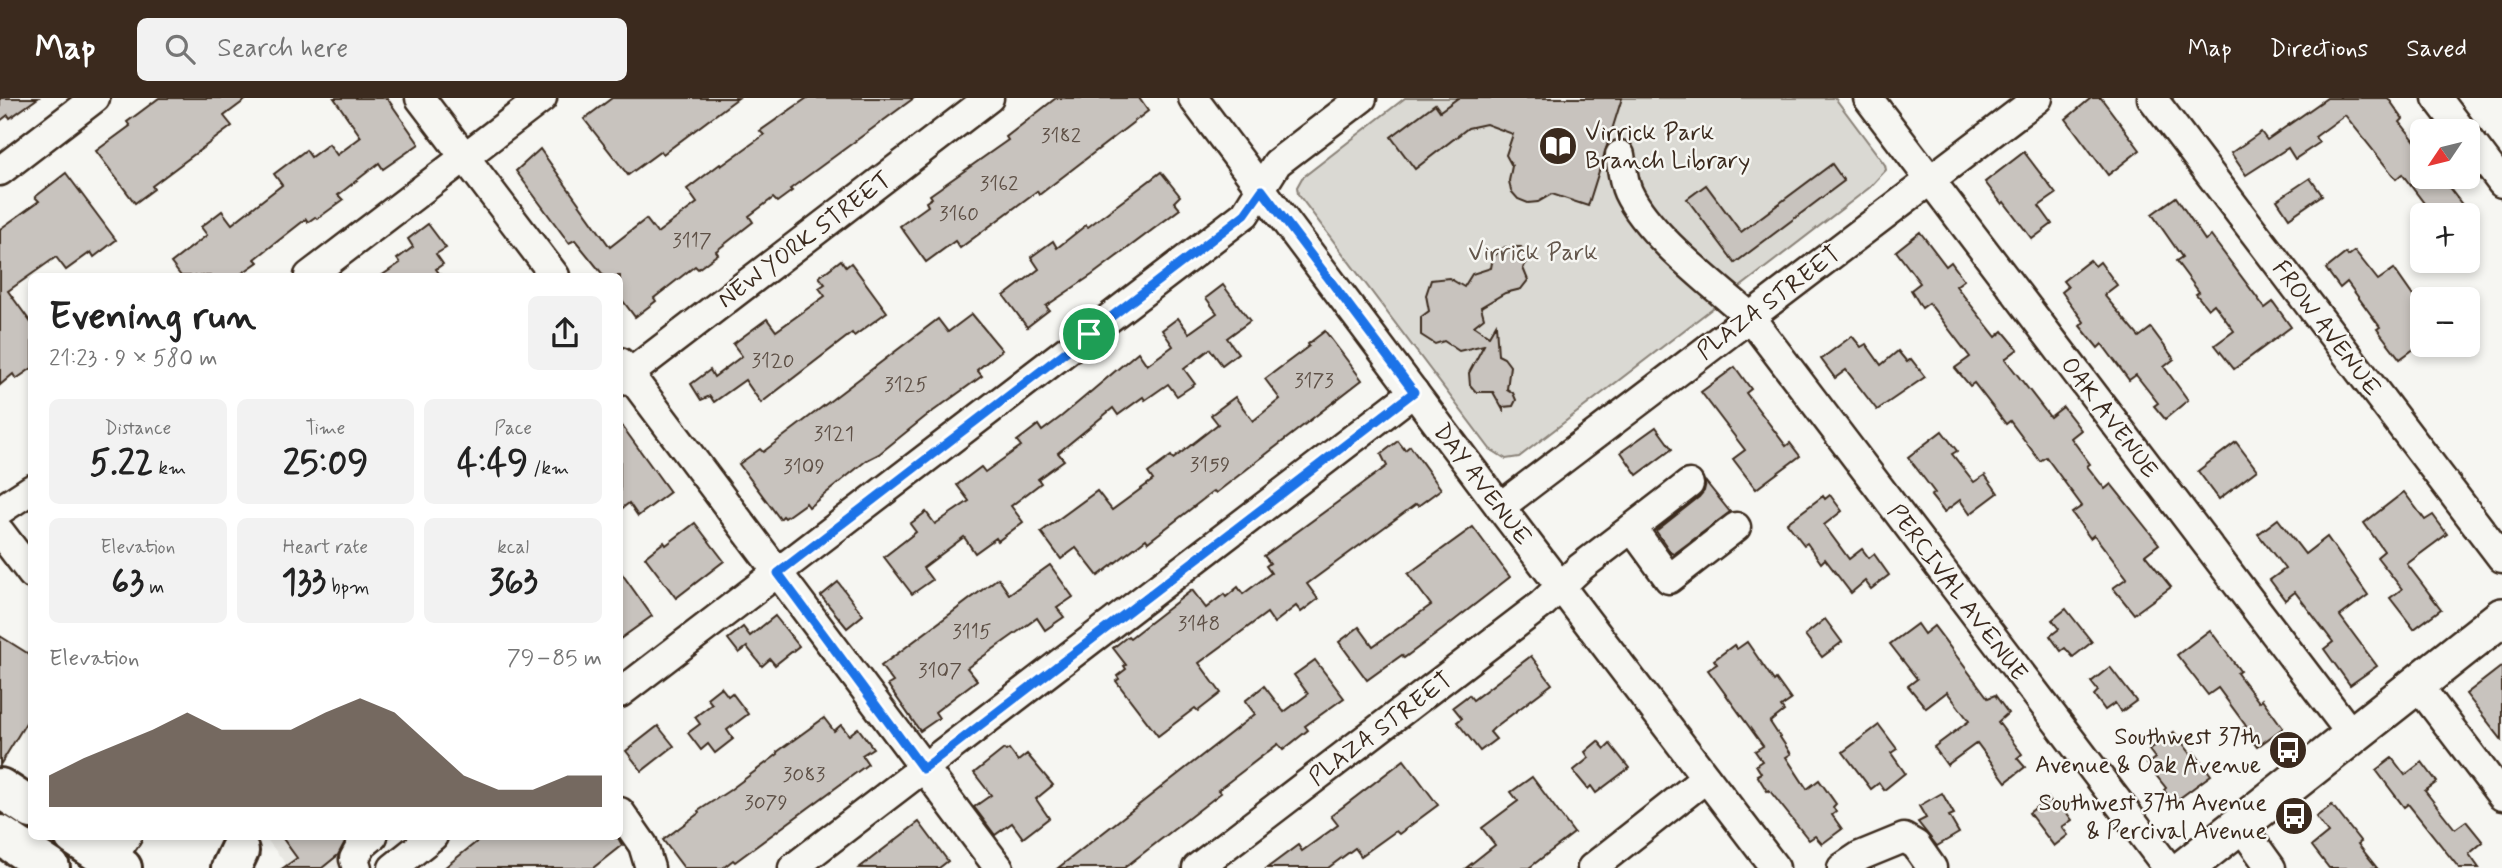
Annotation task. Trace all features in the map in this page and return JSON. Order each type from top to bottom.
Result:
[{"type":"highway","points":[[0,788],[28,806]]},
{"type":"highway","points":[[0,835],[50,868]]},
{"type":"highway","points":[[84,840],[120,855]]},
{"type":"main road","points":[[2185,868],[2502,617]]},
{"type":"street","points":[[0,171],[95,98]]},
{"type":"street","points":[[421,98],[553,273]]},
{"type":"street","points":[[313,273],[542,98]]},
{"type":"street","name":"NEW YORK STREET","points":[[623,371],[989,98]]},
{"type":"street","name":"DAY AVENUE","points":[[1193,98],[1774,868]]},
{"type":"street","points":[[623,691],[1245,214],[1277,163],[1362,98]]},
{"type":"street","name":"OAK AVENUE","points":[[1868,98],[2352,735]]},
{"type":"street","name":"PLAZA STREET","points":[[1500,507],[2038,98]]},
{"type":"street","name":"FROW AVENUE","points":[[2152,98],[2502,558]]},
{"type":"street","points":[[2437,98],[2453,119]]},
{"type":"street","points":[[2480,154],[2502,183]]},
{"type":"street","name":"PERCIVAL AVENUE","points":[[1620,155],[1627,189],[1635,206],[1699,274],[1749,316],[2168,868]]},
{"type":"street","points":[[623,373],[778,573],[999,868]]},
{"type":"street","points":[[793,868],[1414,392]]},
{"type":"street","name":"PLAZA STREET","points":[[1197,868],[1561,587],[1581,567],[1689,484]]},
{"type":"street","points":[[0,510],[28,492]]},
{"type":"street","points":[[1632,528],[1669,579],[1736,527]]},
{"type":"street","points":[[0,531],[28,569]]},
{"type":"street","points":[[2417,684],[2497,778]]},
{"type":"street","points":[[1604,864],[1706,778]]},
{"type":"street","points":[[623,816],[643,845],[650,868]]},
{"type":"street","points":[[2240,825],[2272,868]]},
{"type":"street","points":[[1842,868],[1860,856],[1904,838],[1916,845],[1932,868]]},
{"type":"street","points":[[357,868],[354,859],[361,846],[368,840]]},
{"type":"street","points":[[393,868],[428,840]]},
{"type":"shaded area","points":[[267,840],[391,840],[354,868],[289,868]]},
{"type":"green space","name":"Virrick Park","points":[[1405,98],[1835,98],[1886,170],[1869,188],[1519,457],[1506,459],[1490,449],[1298,194],[1297,187],[1302,178]]},
{"type":"building","points":[[0,98],[38,98],[10,118],[8,115],[0,121]]},
{"type":"building","points":[[159,98],[248,98],[224,116],[232,126],[152,186],[154,189],[135,203],[96,151],[130,126],[127,122]]},
{"type":"building","points":[[334,98],[387,98],[419,144],[383,169],[379,163],[338,195],[343,200],[317,219],[315,217],[308,222],[306,219],[255,259],[258,262],[242,273],[179,273],[171,263],[207,235],[201,227],[222,211],[232,224],[282,185],[274,174],[306,150],[311,157],[329,144],[337,155],[361,137]]},
{"type":"building","points":[[612,98],[738,98],[663,154],[661,151],[628,175],[584,119]]},
{"type":"building","points":[[807,98],[914,98],[790,189],[792,191],[777,202],[773,198],[749,216],[753,222],[716,251],[718,254],[698,269],[695,266],[654,298],[656,301],[635,317],[623,301],[623,273],[602,273],[575,240],[569,243],[516,171],[540,149],[610,247],[646,219],[657,233],[697,203],[687,189],[764,135],[760,131]]},
{"type":"building","points":[[1056,98],[1139,98],[1148,111],[1039,195],[1037,191],[960,248],[955,241],[926,262],[900,226],[928,206],[926,202],[932,198],[930,195],[1008,140],[1006,137]]},
{"type":"building","name":"Virrick Park Branch Library","points":[[1458,98],[1622,98],[1588,206],[1552,194],[1538,202],[1528,203],[1518,199],[1511,191],[1509,181],[1512,166],[1506,155],[1513,134],[1486,124],[1468,128],[1415,169],[1391,137],[1435,104],[1440,111]]},
{"type":"building","points":[[2091,98],[2101,98],[2140,150],[2108,175],[2066,119]]},
{"type":"building","points":[[2327,98],[2388,98],[2410,135],[2410,185],[2402,174],[2396,179],[2345,115],[2315,137],[2319,143],[2295,159],[2288,148],[2246,175],[2231,153],[2261,132],[2267,140]]},
{"type":"building","points":[[2024,152],[2056,194],[2039,206],[2052,224],[2032,239],[1985,182]]},
{"type":"building","points":[[1832,164],[1844,181],[1735,263],[1687,199],[1706,185],[1741,232]]},
{"type":"building","points":[[1161,172],[1180,196],[1174,202],[1180,209],[1046,306],[1049,310],[1027,327],[1004,296],[1039,269],[1031,257],[1053,241],[1057,248]]},
{"type":"building","points":[[66,173],[116,240],[94,257],[91,252],[66,270],[56,257],[33,273],[28,273],[28,277],[8,291],[28,318],[28,371],[16,379],[13,374],[0,385],[0,229],[39,201],[35,197]]},
{"type":"building","points":[[2310,178],[2322,195],[2289,218],[2277,200]]},
{"type":"building","points":[[2413,189],[2450,189],[2461,203],[2424,203]]},
{"type":"building","points":[[2176,197],[2205,240],[2211,236],[2265,308],[2273,302],[2291,327],[2234,369],[2215,345],[2234,331],[2214,304],[2208,309],[2196,294],[2199,292],[2176,261],[2182,257],[2152,214]]},
{"type":"building","points":[[428,224],[446,248],[436,254],[443,264],[436,269],[439,273],[385,273],[400,263],[397,259],[413,247],[408,239]]},
{"type":"building","points":[[1920,232],[1946,266],[1951,262],[1964,280],[1956,286],[1996,337],[2003,331],[2018,349],[2005,359],[2050,417],[2063,407],[2081,430],[2071,438],[2090,464],[2087,466],[2105,489],[2111,484],[2159,544],[2145,555],[2171,587],[2134,614],[2113,588],[2127,578],[2094,535],[2090,538],[2072,513],[2082,506],[2046,457],[2040,461],[2010,421],[2006,424],[1974,383],[1970,386],[1955,368],[1970,357],[1929,303],[1922,308],[1911,290],[1920,283],[1896,251]]},
{"type":"building","points":[[1505,247],[1521,247],[1529,259],[1523,268],[1528,280],[1521,289],[1505,293],[1481,307],[1484,318],[1474,326],[1489,336],[1496,324],[1498,355],[1510,366],[1507,389],[1513,393],[1516,400],[1513,406],[1503,407],[1503,410],[1493,392],[1476,392],[1470,385],[1469,373],[1484,345],[1459,351],[1444,341],[1435,344],[1421,335],[1421,317],[1429,311],[1426,295],[1431,280],[1449,278],[1464,287],[1472,274],[1491,268],[1493,257]]},
{"type":"building","points":[[2355,251],[2378,280],[2394,269],[2410,292],[2410,352],[2400,359],[2347,282],[2340,288],[2326,269],[2346,253],[2348,256]]},
{"type":"building","points":[[841,260],[846,267],[851,263],[887,312],[854,336],[852,333],[761,403],[745,380],[714,402],[710,396],[701,400],[691,384],[710,370],[714,377],[742,356],[733,344],[767,319],[776,331],[825,296],[819,288],[825,284],[819,277]]},
{"type":"building","points":[[2090,260],[2095,266],[2100,262],[2117,285],[2104,295],[2139,337],[2151,328],[2174,359],[2164,367],[2188,400],[2165,419],[2154,406],[2158,403],[2136,375],[2129,380],[2102,344],[2098,348],[2080,326],[2084,322],[2062,292],[2068,287],[2063,281]]},
{"type":"building","points":[[1223,285],[1250,321],[1227,338],[1238,353],[1222,365],[1210,349],[1184,369],[1195,384],[1177,396],[1168,384],[1145,400],[1143,397],[1118,415],[1113,408],[1058,453],[1064,460],[1038,479],[1041,483],[1011,506],[1023,522],[998,541],[996,538],[975,553],[964,537],[923,568],[932,580],[912,594],[884,557],[916,532],[910,524],[926,512],[935,524],[969,501],[957,485],[981,467],[985,472],[1021,446],[1017,441],[1038,425],[1042,431],[1138,352],[1147,365],[1173,346],[1162,330],[1178,318],[1189,333],[1217,313],[1206,298]]},
{"type":"building","points":[[972,314],[1002,350],[977,370],[982,376],[879,454],[867,460],[809,507],[806,503],[780,519],[739,464],[760,449],[763,452],[938,319],[948,332]]},
{"type":"building","points":[[1325,331],[1362,380],[1216,493],[1214,491],[1148,542],[1146,539],[1098,576],[1076,548],[1061,559],[1041,532],[1097,491],[1112,510],[1153,480],[1148,473],[1171,456],[1173,459],[1218,424],[1211,415],[1235,397],[1253,421],[1280,399],[1265,379]]},
{"type":"building","points":[[1852,336],[1861,347],[1866,344],[1881,365],[1898,351],[1907,362],[1911,359],[1925,377],[1877,410],[1846,370],[1835,378],[1821,359]]},
{"type":"building","points":[[1735,367],[1751,389],[1746,393],[1786,446],[1790,443],[1800,456],[1756,489],[1733,459],[1745,450],[1701,392]]},
{"type":"building","points":[[623,427],[670,492],[638,516],[629,503],[623,508]]},
{"type":"building","points":[[1656,427],[1672,449],[1637,475],[1621,452]]},
{"type":"building","points":[[1942,431],[1957,451],[1952,454],[1974,482],[1985,475],[1998,493],[1970,514],[1960,500],[1944,512],[1931,496],[1935,493],[1908,457]]},
{"type":"building","points":[[1398,441],[1405,450],[1410,446],[1441,489],[1418,506],[1416,504],[1307,584],[1318,599],[1301,612],[1296,606],[1274,623],[1267,613],[1199,663],[1221,693],[1198,711],[1195,708],[1158,736],[1116,681],[1119,679],[1117,676],[1126,669],[1126,665],[1113,648],[1192,590],[1206,608],[1238,587],[1243,594],[1271,573],[1266,566],[1270,563],[1264,556],[1387,466],[1381,454]]},
{"type":"building","points":[[2236,442],[2257,470],[2219,499],[2198,471]]},
{"type":"building","points":[[1706,482],[1730,512],[1674,554],[1671,553],[1656,531],[1699,497]]},
{"type":"building","points":[[2404,492],[2425,520],[2433,515],[2447,534],[2407,564],[2441,609],[2414,629],[2390,598],[2402,589],[2377,557],[2384,551],[2364,523]]},
{"type":"building","points":[[1830,495],[1842,511],[1824,525],[1849,559],[1862,549],[1869,558],[1874,554],[1889,575],[1871,589],[1865,581],[1851,593],[1825,559],[1821,563],[1807,543],[1804,545],[1787,523],[1823,496],[1825,499]]},
{"type":"building","points":[[2278,519],[2305,554],[2327,537],[2368,595],[2340,616],[2377,666],[2350,685],[2324,649],[2333,642],[2295,592],[2285,600],[2270,580],[2285,569],[2258,534]]},
{"type":"building","points":[[695,523],[724,561],[676,598],[645,557]]},
{"type":"building","points":[[1473,527],[1510,577],[1404,658],[1402,655],[1367,680],[1339,642],[1359,627],[1373,646],[1431,605],[1408,574]]},
{"type":"building","points":[[1050,565],[1073,597],[1057,608],[1064,617],[1045,630],[1037,618],[967,668],[977,680],[935,712],[939,718],[920,731],[888,685],[893,682],[881,666],[998,578],[1009,594]]},
{"type":"building","points":[[623,575],[652,616],[623,637]]},
{"type":"building","points":[[838,582],[863,615],[847,628],[821,596]]},
{"type":"building","points":[[2066,609],[2092,642],[2073,657],[2065,648],[2061,651],[2050,636],[2059,629],[2052,620]]},
{"type":"building","points":[[775,616],[799,646],[775,665],[770,659],[762,666],[747,647],[739,653],[728,639],[743,627],[750,636]]},
{"type":"building","points":[[1825,619],[1842,642],[1822,657],[1805,635]]},
{"type":"building","points":[[1917,624],[1924,634],[1934,626],[1988,698],[1995,695],[2008,713],[1998,722],[2022,754],[2017,758],[2025,767],[2006,782],[1977,743],[1947,765],[1934,747],[1969,721],[1947,692],[1926,708],[1908,686],[1917,679],[1890,644]]},
{"type":"building","points":[[2210,630],[2240,671],[2237,673],[2259,702],[2262,699],[2283,728],[2257,747],[2243,728],[2246,726],[2218,688],[2208,695],[2177,655]]},
{"type":"building","points":[[0,636],[28,654],[28,720],[0,765]]},
{"type":"building","points":[[1747,642],[1791,700],[1781,707],[1784,711],[1770,722],[1791,754],[1786,757],[1807,789],[1819,780],[1836,804],[1833,807],[1836,812],[1832,815],[1842,829],[1822,844],[1815,836],[1809,840],[1769,790],[1767,791],[1757,775],[1761,773],[1756,765],[1762,761],[1755,751],[1763,746],[1708,670],[1717,664],[1714,660],[1734,645],[1737,649]]},
{"type":"building","points":[[1531,656],[1552,684],[1494,728],[1490,732],[1496,739],[1480,751],[1457,722],[1462,718],[1453,707],[1469,695],[1473,700]]},
{"type":"building","points":[[1315,660],[1344,698],[1305,726],[1308,730],[1283,750],[1278,744],[1218,790],[1221,793],[1124,868],[1058,868],[1255,714],[1245,701],[1264,686],[1284,712],[1308,694],[1294,675]]},
{"type":"building","points":[[2502,666],[2502,740],[2466,694]]},
{"type":"building","points":[[2110,667],[2136,701],[2121,712],[2115,703],[2105,710],[2094,695],[2098,691],[2091,682]]},
{"type":"building","points":[[721,687],[728,696],[732,693],[748,714],[727,730],[733,739],[715,753],[708,744],[701,750],[688,733],[700,724],[695,717],[712,704],[707,698]]},
{"type":"building","points":[[824,718],[834,731],[841,725],[849,735],[858,728],[873,748],[862,755],[868,764],[735,862],[733,860],[723,868],[684,868],[663,840]]},
{"type":"building","points":[[1879,725],[1897,749],[1891,753],[1905,773],[1884,790],[1879,783],[1871,789],[1843,752]]},
{"type":"building","points":[[658,726],[674,746],[642,771],[626,751]]},
{"type":"building","points":[[2174,732],[2191,754],[2194,752],[2211,775],[2173,803],[2164,790],[2166,788],[2147,764],[2155,758],[2149,750]]},
{"type":"building","points":[[1598,741],[1605,749],[1610,744],[1629,768],[1596,793],[1591,786],[1588,789],[1573,771],[1589,758],[1585,752]]},
{"type":"building","points":[[1004,749],[1009,749],[1018,761],[1027,754],[1053,785],[1036,799],[1049,818],[1023,838],[1012,823],[995,835],[974,807],[991,795],[974,773]]},
{"type":"building","points":[[2392,758],[2405,775],[2422,762],[2437,782],[2425,791],[2455,829],[2466,821],[2483,842],[2469,854],[2479,868],[2459,868],[2408,804],[2404,807],[2376,770]]},
{"type":"building","points":[[1404,760],[1438,805],[1399,834],[1396,831],[1361,856],[1355,848],[1328,868],[1267,868],[1298,845],[1302,851],[1338,825],[1331,816]]},
{"type":"building","points":[[1532,777],[1574,833],[1529,868],[1466,868],[1495,845],[1482,828],[1518,801],[1511,792]]},
{"type":"building","points":[[1942,793],[1954,814],[1949,816],[1959,833],[1937,846],[1918,822],[1926,818],[1919,806]]},
{"type":"building","points":[[2048,798],[2055,808],[2060,804],[2072,820],[2062,827],[2068,835],[2054,846],[2029,813]]},
{"type":"building","points":[[2332,805],[2377,868],[2329,868],[2312,846],[2328,833],[2316,817]]},
{"type":"building","points":[[919,822],[948,861],[939,868],[859,868]]},
{"type":"building","points":[[284,840],[346,840],[338,855],[322,868],[283,868],[297,858]]},
{"type":"building","points":[[479,840],[619,840],[622,845],[593,868],[444,868]]},
{"type":"place","name":"Virrick Park Branch Library","points":[[1558,146]]},
{"type":"place","name":"Southwest 37th Avenue & Oak Avenue","points":[[2288,750]]},
{"type":"place","name":"Southwest 37th Avenue & Percival Avenue","points":[[2294,816]]},
{"type":"route","points":[[1262,190],[1414,392],[923,769],[778,573],[1089,334],[1245,214],[1262,190]]}]
